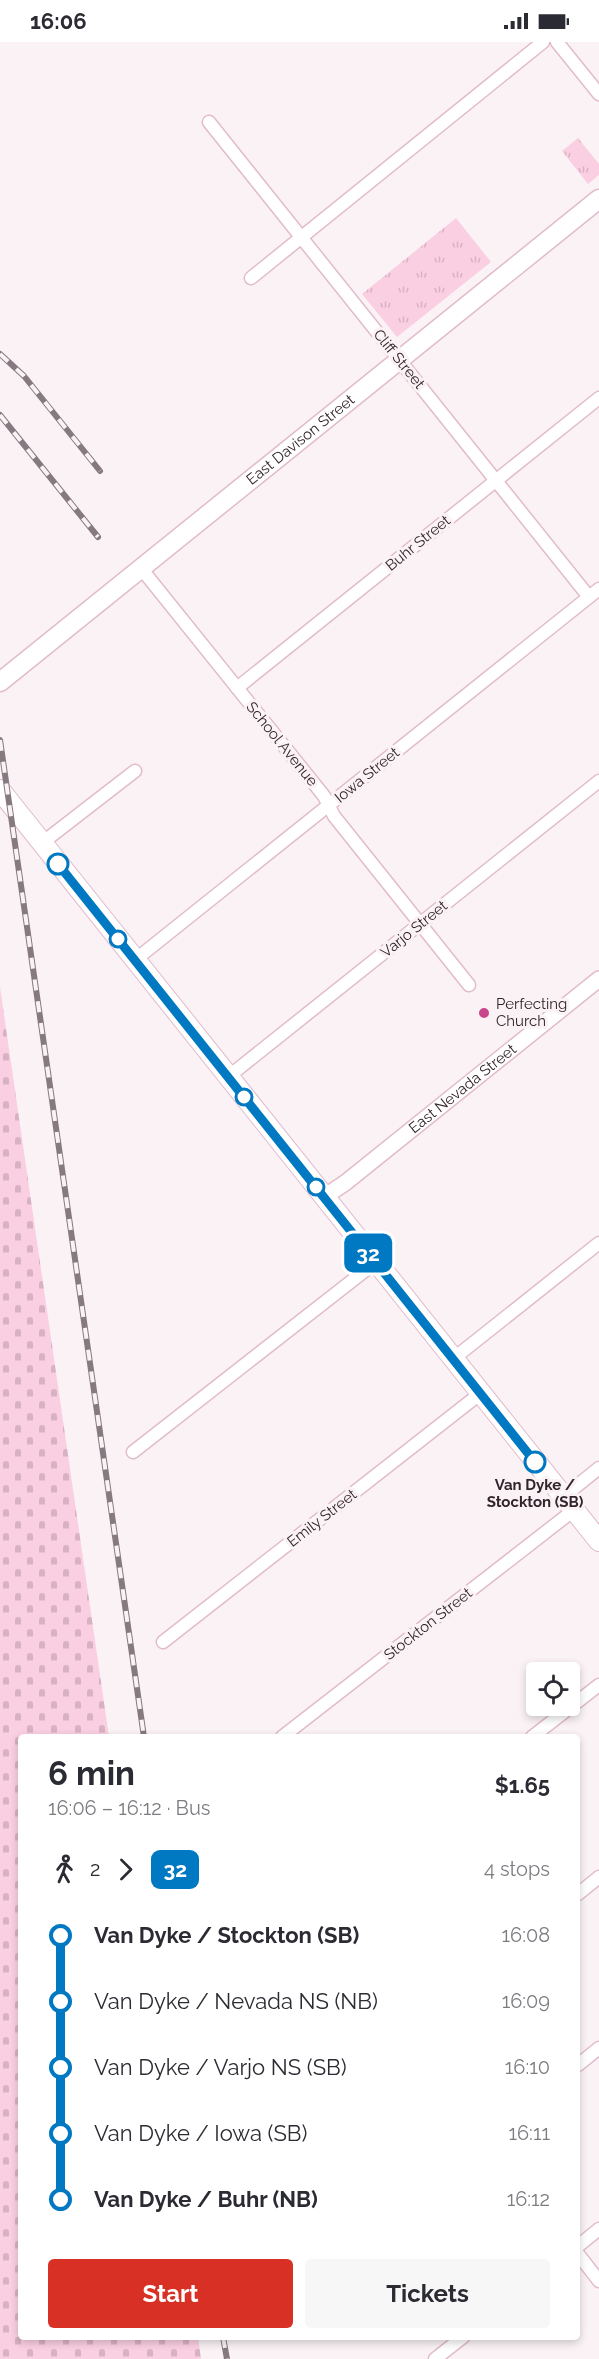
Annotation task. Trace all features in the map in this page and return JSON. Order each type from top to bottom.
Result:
[{"type":"main road","name":"East Davison Street","points":[[0,682],[599,199]]},
{"type":"main road","points":[[0,790],[599,1542]]},
{"type":"street","points":[[251,278],[543,42]]},
{"type":"street","points":[[557,42],[599,94]]},
{"type":"street","name":"Cliff Street","points":[[209,122],[496,480],[594,593]]},
{"type":"street","name":"Buhr Street","points":[[237,688],[599,398]]},
{"type":"street","name":"School Avenue","points":[[140,567],[324,796],[334,816],[469,985]]},
{"type":"street","name":"Iowa Street","points":[[135,960],[594,593]]},
{"type":"street","points":[[42,843],[135,771]]},
{"type":"street","name":"Varjo Street","points":[[228,1077],[599,781]]},
{"type":"street","name":"East Nevada Street","points":[[324,1197],[345,1183],[599,979]]},
{"type":"street","points":[[453,1359],[599,1243]]},
{"type":"street","points":[[133,1452],[376,1262]]},
{"type":"street","name":"Emily Street","points":[[163,1642],[481,1393]]},
{"type":"street","name":"Stockton Street","points":[[286,1734],[569,1504],[599,1468]]},
{"type":"street","points":[[536,1734],[599,1685]]},
{"type":"street","points":[[580,1892],[599,1877]]},
{"type":"street","points":[[580,2063],[599,2048]]},
{"type":"street","points":[[580,2244],[599,2229]]},
{"type":"street","points":[[580,2257],[599,2281]]},
{"type":"street","points":[[435,2359],[459,2340]]},
{"type":"green space","points":[[578,138],[599,164],[599,175],[588,184],[562,151]]},
{"type":"green space","points":[[456,218],[491,262],[397,337],[362,294]]},
{"type":"green space","points":[[0,987],[109,1734],[18,1734],[18,2340],[198,2340],[201,2359],[0,2359]]},
{"type":"railway","points":[[0,354],[24,376],[100,471]]},
{"type":"railway","points":[[0,415],[98,537]]},
{"type":"railway","points":[[0,740],[144,1734]]},
{"type":"railway","points":[[224,2340],[227,2359]]},
{"type":"bus line","name":"32","points":[[58,864],[535,1462]]},
{"type":"place","name":"Perfecting Church","points":[[484,1013]]},
{"type":"place","name":"Van Dyke / Stockton (SB)","points":[[535,1462]]}]
